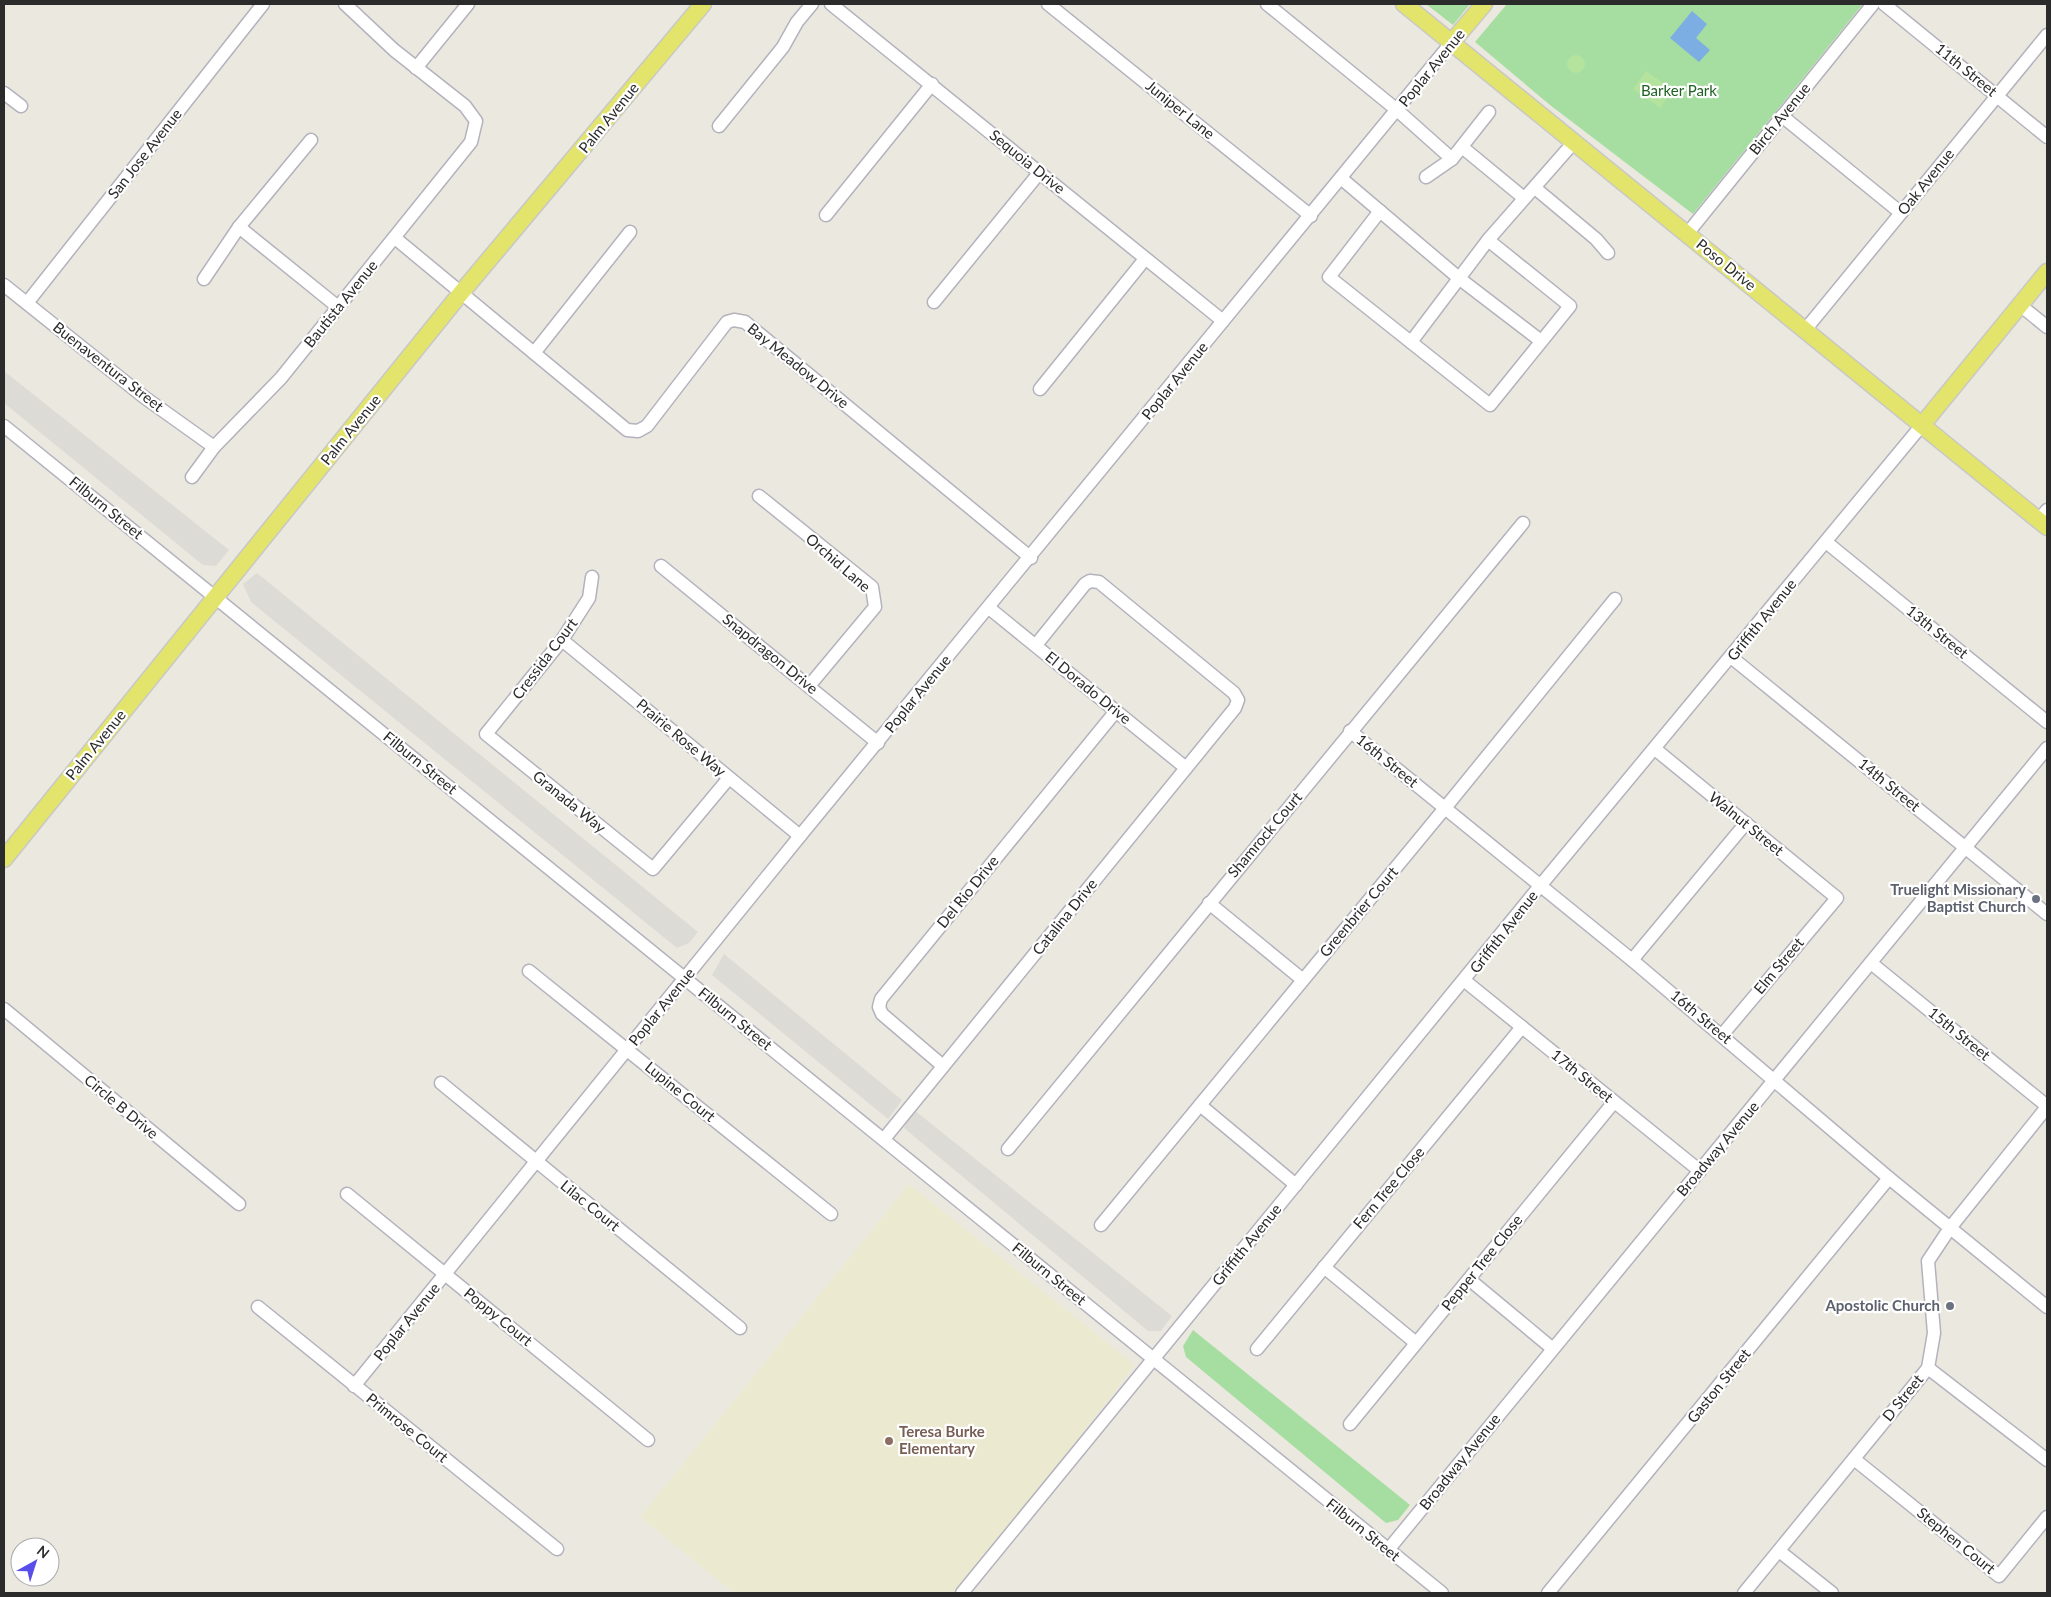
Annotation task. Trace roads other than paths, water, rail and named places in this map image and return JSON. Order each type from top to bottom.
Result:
[{"type":"main road","name":"Palm Avenue","points":[[4,859],[461,293],[703,4]]},
{"type":"main road","name":"Poso Drive","points":[[1404,4],[1922,425],[2045,519]]},
{"type":"main road","name":"Poplar Avenue","points":[[1452,42],[1484,4]]},
{"type":"main road","name":"Griffith Avenue","points":[[1922,425],[2047,272]]},
{"type":"street","name":"San Jose Avenue","points":[[27,303],[263,4]]},
{"type":"street","points":[[345,4],[416,68],[468,4]]},
{"type":"street","points":[[719,126],[783,47],[797,22],[812,4]]},
{"type":"street","name":"Sequoia Drive","points":[[832,4],[1223,321]]},
{"type":"street","name":"Juniper Lane","points":[[1048,4],[1311,216]]},
{"type":"street","points":[[1267,4],[1397,110],[1452,159]]},
{"type":"street","name":"Birch Avenue","points":[[1687,234],[1873,4]]},
{"type":"street","name":"11th Street","points":[[1884,4],[2047,137]]},
{"type":"street","name":"Oak Avenue","points":[[1805,330],[2047,35]]},
{"type":"street","name":"Poplar Avenue","points":[[354,1386],[446,1275],[800,836],[1031,558],[1452,42]]},
{"type":"street","name":"Bautista Avenue","points":[[192,478],[201,462],[214,447],[265,396],[471,142],[476,121],[465,106],[416,68]]},
{"type":"street","points":[[826,215],[932,84]]},
{"type":"street","points":[[4,93],[21,106]]},
{"type":"street","points":[[1426,177],[1452,159],[1489,112]]},
{"type":"street","points":[[1782,116],[1901,213]]},
{"type":"street","points":[[204,279],[239,227],[311,140]]},
{"type":"street","points":[[1411,342],[1488,240],[1574,142]]},
{"type":"street","points":[[1462,147],[1524,198]]},
{"type":"street","points":[[934,302],[1040,172]]},
{"type":"street","points":[[1342,179],[1460,279],[1541,341]]},
{"type":"street","points":[[1535,188],[1596,239],[1608,253]]},
{"type":"street","points":[[1380,210],[1329,278],[1490,406],[1570,306],[1488,240]]},
{"type":"street","points":[[239,227],[338,307]]},
{"type":"street","points":[[534,353],[630,232]]},
{"type":"street","name":"Bay Meadow Drive","points":[[394,238],[628,430],[638,431],[647,426],[727,322],[734,320],[745,322],[1031,558]]},
{"type":"street","points":[[1040,390],[1145,259]]},
{"type":"street","name":"Buenaventura Street","points":[[4,285],[144,397],[214,447]]},
{"type":"street","points":[[2020,305],[2047,327]]},
{"type":"street","name":"Griffith Avenue","points":[[962,1593],[1465,981],[1540,886],[1922,425]]},
{"type":"street","name":"Filburn Street","points":[[4,426],[1442,1593]]},
{"type":"street","name":"Orchid Lane","points":[[759,496],[872,588],[875,596],[875,606],[809,686]]},
{"type":"street","name":"Shamrock Court","points":[[1008,1149],[1523,523]]},
{"type":"street","name":"13th Street","points":[[1826,542],[2047,722]]},
{"type":"street","name":"Snapdragon Drive","points":[[661,566],[878,743]]},
{"type":"street","name":"Cressida Court","points":[[486,734],[562,640],[589,598],[592,577]]},
{"type":"street","name":"Catalina Drive","points":[[884,1139],[1235,708],[1238,700],[1234,692],[1099,582],[1090,581],[1085,584],[1036,645]]},
{"type":"street","name":"Greenbrier Court","points":[[1102,1225],[1446,808],[1615,599]]},
{"type":"street","name":"El Dorado Drive","points":[[989,608],[1186,768]]},
{"type":"street","name":"Prairie Rose Way","points":[[562,640],[800,836]]},
{"type":"street","name":"14th Street","points":[[1731,657],[2047,914]]},
{"type":"street","name":"Del Rio Drive","points":[[943,1066],[882,1014],[879,1007],[882,999],[1116,711]]},
{"type":"street","name":"16th Street","points":[[1350,731],[1632,960],[1890,1178],[2047,1307]]},
{"type":"street","name":"Granada Way","points":[[486,734],[653,869],[728,778]]},
{"type":"street","name":"Broadway Avenue","points":[[1388,1550],[2047,748]]},
{"type":"street","name":"Walnut Street","points":[[1655,749],[1837,898]]},
{"type":"street","points":[[1632,960],[1746,823]]},
{"type":"street","name":"Elm Street","points":[[1722,1035],[1837,898]]},
{"type":"street","points":[[1209,903],[1303,980]]},
{"type":"street","name":"15th Street","points":[[1871,963],[2047,1106]]},
{"type":"street","name":"Lupine Court","points":[[529,971],[831,1214]]},
{"type":"street","name":"17th Street","points":[[1465,981],[1700,1172]]},
{"type":"street","name":"Circle B Drive","points":[[4,1009],[239,1204]]},
{"type":"street","name":"Fern Tree Close","points":[[1257,1349],[1522,1027]]},
{"type":"street","name":"Lilac Court","points":[[441,1083],[536,1163],[740,1328]]},
{"type":"street","name":"Pepper Tree Close","points":[[1350,1424],[1614,1102]]},
{"type":"street","points":[[1200,1105],[1296,1185]]},
{"type":"street","name":"D Street","points":[[1744,1593],[1928,1368],[1934,1332],[1928,1261],[1950,1228],[2047,1106]]},
{"type":"street","name":"Gaston Street","points":[[1548,1593],[1890,1178]]},
{"type":"street","name":"Poppy Court","points":[[347,1194],[648,1440]]},
{"type":"street","points":[[1324,1267],[1416,1343]]},
{"type":"street","points":[[1470,1280],[1553,1349]]},
{"type":"street","name":"Primrose Court","points":[[258,1307],[557,1549]]},
{"type":"street","points":[[1928,1368],[2047,1460]]},
{"type":"street","name":"Stephen Court","points":[[1854,1459],[2000,1576],[2047,1517]]},
{"type":"street","points":[[1779,1551],[1832,1593]]},
{"type":"water","points":[[1692,11],[1707,24],[1696,38],[1710,50],[1699,62],[1670,38]]},
{"type":"place","name":"Truelight Missionary Baptist Church","points":[[2036,899]]},
{"type":"place","name":"Apostolic Church","points":[[1950,1306]]},
{"type":"place","name":"Teresa Burke Elementary","points":[[889,1441]]},
{"type":"park label","name":"Barker Park","points":[[1679,91]]}]
